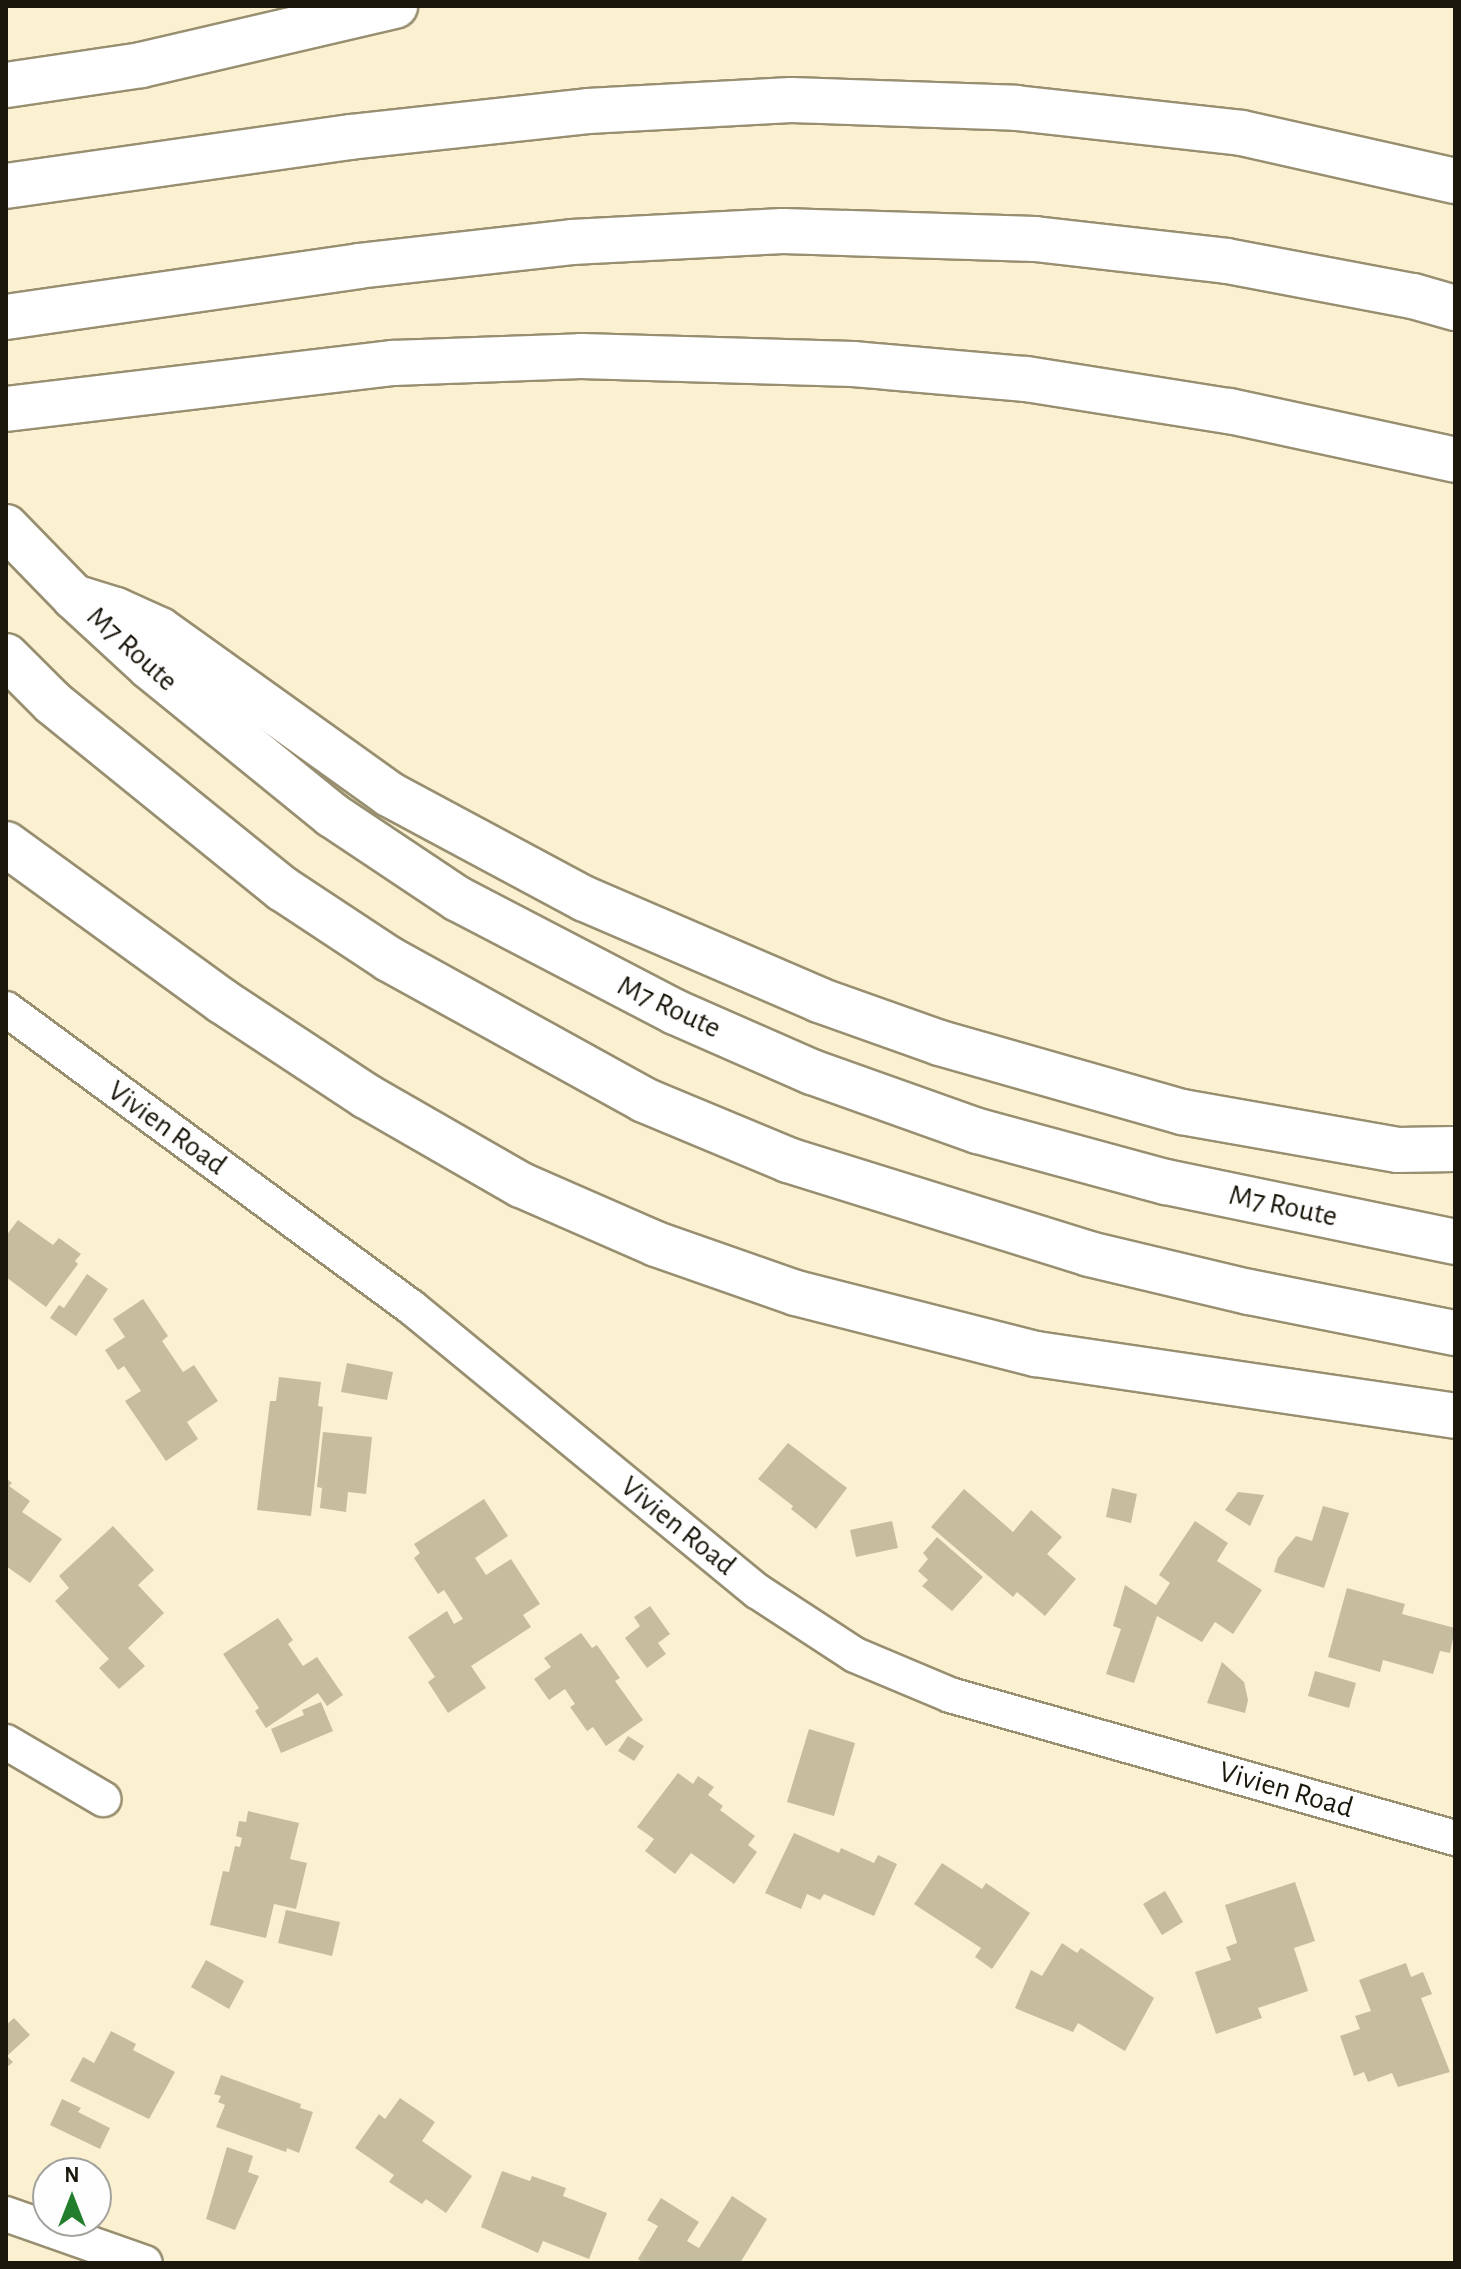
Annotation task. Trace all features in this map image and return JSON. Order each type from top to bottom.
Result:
[{"type":"highway","points":[[6,85],[141,65],[395,6]]},
{"type":"highway","points":[[6,186],[350,137],[556,114],[791,100],[1016,108],[1242,133],[1455,181]]},
{"type":"highway","points":[[6,317],[358,266],[572,242],[783,231],[1035,239],[1212,259],[1413,296],[1455,308]]},
{"type":"highway","points":[[6,409],[393,363],[581,356],[853,364],[1026,379],[1213,408],[1455,460]]},
{"type":"highway","name":"M7 Route","points":[[6,527],[74,597],[227,733],[332,815],[458,899],[675,1012],[812,1072],[978,1131],[1166,1182],[1455,1242]]},
{"type":"highway","points":[[74,597],[116,610],[160,630],[403,802],[585,899],[819,1000],[940,1043],[1182,1112],[1398,1150],[1455,1149]]},
{"type":"highway","points":[[6,656],[53,703],[283,889],[389,959],[644,1100],[788,1160],[1089,1254],[1249,1292],[1455,1333]]},
{"type":"highway","points":[[6,844],[222,1001],[366,1096],[521,1185],[656,1244],[796,1293],[1036,1354],[1455,1416]]},
{"type":"street","name":"Vivien Road","points":[[6,1009],[411,1307],[757,1591],[855,1655],[950,1695],[1455,1838]]},
{"type":"street","points":[[6,1742],[103,1799]]},
{"type":"street","points":[[6,2214],[145,2263]]},
{"type":"building","points":[[18,1220],[53,1245],[59,1238],[81,1254],[75,1261],[78,1264],[46,1307],[6,1277],[6,1236]]},
{"type":"building","points":[[87,1274],[108,1289],[76,1336],[50,1318],[59,1305],[64,1308]]},
{"type":"building","points":[[143,1299],[168,1336],[162,1341],[183,1372],[194,1365],[218,1401],[187,1422],[198,1439],[166,1461],[125,1401],[141,1391],[124,1366],[118,1370],[105,1350],[125,1337],[113,1319]]},
{"type":"building","points":[[347,1363],[393,1372],[387,1400],[341,1392]]},
{"type":"building","points":[[279,1377],[321,1382],[318,1406],[323,1407],[311,1516],[257,1510],[270,1401],[276,1401]]},
{"type":"building","points":[[323,1432],[372,1437],[366,1494],[348,1492],[346,1512],[320,1508],[322,1488],[317,1487]]},
{"type":"building","points":[[788,1443],[847,1488],[816,1529],[791,1509],[793,1506],[758,1479]]},
{"type":"building","points":[[6,1478],[12,1483],[9,1486],[30,1501],[22,1512],[62,1539],[30,1583],[6,1566]]},
{"type":"building","points":[[1112,1488],[1137,1494],[1131,1523],[1106,1517]]},
{"type":"building","points":[[964,1489],[1013,1532],[1031,1510],[1062,1537],[1047,1554],[1076,1579],[1045,1616],[1017,1592],[1013,1597],[931,1527]]},
{"type":"building","points":[[1238,1492],[1264,1495],[1250,1526],[1225,1510]]},
{"type":"building","points":[[484,1499],[508,1536],[475,1558],[486,1575],[511,1559],[540,1604],[523,1615],[531,1627],[471,1666],[486,1688],[448,1713],[428,1682],[435,1677],[408,1637],[447,1611],[454,1624],[463,1619],[444,1590],[438,1594],[414,1558],[420,1553],[414,1544]]},
{"type":"building","points":[[1323,1506],[1349,1513],[1324,1588],[1274,1572],[1278,1558],[1296,1536],[1312,1541]]},
{"type":"building","points":[[892,1521],[898,1548],[856,1557],[850,1530]]},
{"type":"building","points":[[1195,1521],[1228,1543],[1217,1561],[1262,1590],[1233,1634],[1215,1622],[1202,1642],[1157,1616],[1134,1683],[1106,1674],[1121,1629],[1113,1626],[1125,1585],[1156,1605],[1170,1583],[1159,1575]]},
{"type":"building","points":[[113,1526],[154,1570],[138,1585],[164,1613],[128,1648],[145,1666],[119,1689],[99,1668],[109,1659],[55,1601],[69,1588],[59,1576]]},
{"type":"building","points":[[937,1537],[983,1577],[952,1611],[922,1586],[928,1580],[918,1571],[928,1559],[923,1553]]},
{"type":"building","points":[[1347,1588],[1405,1604],[1402,1614],[1455,1628],[1450,1653],[1440,1651],[1433,1674],[1383,1660],[1380,1672],[1328,1657]]},
{"type":"building","points":[[650,1606],[670,1634],[658,1643],[666,1654],[647,1668],[625,1638],[640,1626],[634,1617]]},
{"type":"building","points":[[278,1618],[293,1640],[288,1644],[303,1666],[317,1657],[343,1695],[327,1706],[318,1693],[266,1728],[255,1711],[259,1708],[223,1654]]},
{"type":"building","points":[[581,1633],[592,1648],[597,1645],[620,1678],[615,1681],[643,1720],[606,1746],[593,1727],[587,1731],[570,1707],[575,1704],[565,1689],[549,1700],[534,1679],[551,1667],[544,1658]]},
{"type":"building","points":[[1222,1662],[1244,1682],[1248,1700],[1245,1713],[1207,1703]]},
{"type":"building","points":[[1315,1671],[1356,1683],[1349,1708],[1308,1696]]},
{"type":"building","points":[[321,1702],[333,1731],[281,1753],[271,1729],[304,1715],[302,1710]]},
{"type":"building","points":[[809,1729],[855,1743],[834,1816],[787,1802]]},
{"type":"building","points":[[628,1736],[644,1746],[634,1761],[618,1751]]},
{"type":"building","points":[[678,1773],[693,1784],[698,1776],[714,1787],[708,1795],[723,1806],[720,1810],[755,1836],[748,1845],[757,1852],[734,1884],[691,1853],[675,1874],[645,1851],[654,1839],[637,1827]]},
{"type":"building","points":[[248,1811],[299,1823],[290,1859],[307,1863],[296,1909],[274,1904],[266,1938],[210,1925],[223,1871],[229,1872],[235,1846],[240,1847],[242,1838],[236,1836],[239,1821],[246,1822]]},
{"type":"building","points":[[794,1833],[839,1853],[841,1848],[874,1863],[878,1855],[897,1864],[874,1916],[824,1894],[820,1900],[807,1894],[801,1909],[765,1893]]},
{"type":"building","points":[[942,1863],[982,1889],[986,1883],[1030,1913],[992,1969],[975,1957],[981,1948],[914,1904]]},
{"type":"building","points":[[1295,1882],[1315,1941],[1294,1948],[1308,1991],[1258,2008],[1262,2018],[1216,2034],[1195,1972],[1231,1960],[1226,1947],[1237,1943],[1225,1905]]},
{"type":"building","points":[[1165,1891],[1183,1922],[1162,1935],[1143,1904]]},
{"type":"building","points":[[286,1910],[340,1922],[332,1956],[278,1943]]},
{"type":"building","points":[[1062,1943],[1077,1953],[1081,1948],[1154,1998],[1125,2051],[1078,2023],[1073,2032],[1015,2008],[1031,1970],[1042,1976]]},
{"type":"building","points":[[206,1960],[244,1981],[229,2009],[191,1987]]},
{"type":"building","points":[[1406,1963],[1411,1977],[1423,1972],[1432,1994],[1421,1998],[1450,2072],[1398,2087],[1392,2073],[1368,2082],[1364,2072],[1354,2076],[1340,2036],[1360,2029],[1355,2016],[1371,2011],[1359,1980]]},
{"type":"building","points":[[14,2018],[30,2035],[7,2056],[13,2062],[6,2068],[6,2025]]},
{"type":"building","points":[[111,2031],[136,2044],[133,2050],[175,2072],[149,2119],[70,2081],[83,2057],[94,2063]]},
{"type":"building","points":[[221,2075],[301,2104],[300,2108],[313,2112],[299,2153],[287,2148],[286,2152],[216,2127],[225,2105],[218,2102],[221,2096],[214,2094]]},
{"type":"building","points":[[400,2098],[435,2122],[422,2141],[472,2176],[446,2213],[426,2199],[422,2204],[389,2182],[394,2175],[355,2148],[379,2114],[385,2119]]},
{"type":"building","points":[[62,2099],[81,2108],[78,2112],[110,2128],[100,2149],[50,2125]]},
{"type":"building","points":[[227,2147],[253,2156],[248,2172],[259,2176],[235,2230],[206,2219]]},
{"type":"building","points":[[502,2171],[530,2181],[532,2176],[566,2188],[563,2196],[607,2213],[589,2259],[543,2241],[538,2253],[481,2227]]},
{"type":"building","points":[[732,2196],[767,2219],[740,2263],[644,2263],[638,2259],[658,2226],[647,2220],[661,2198],[699,2222],[687,2241],[699,2248]]}]
